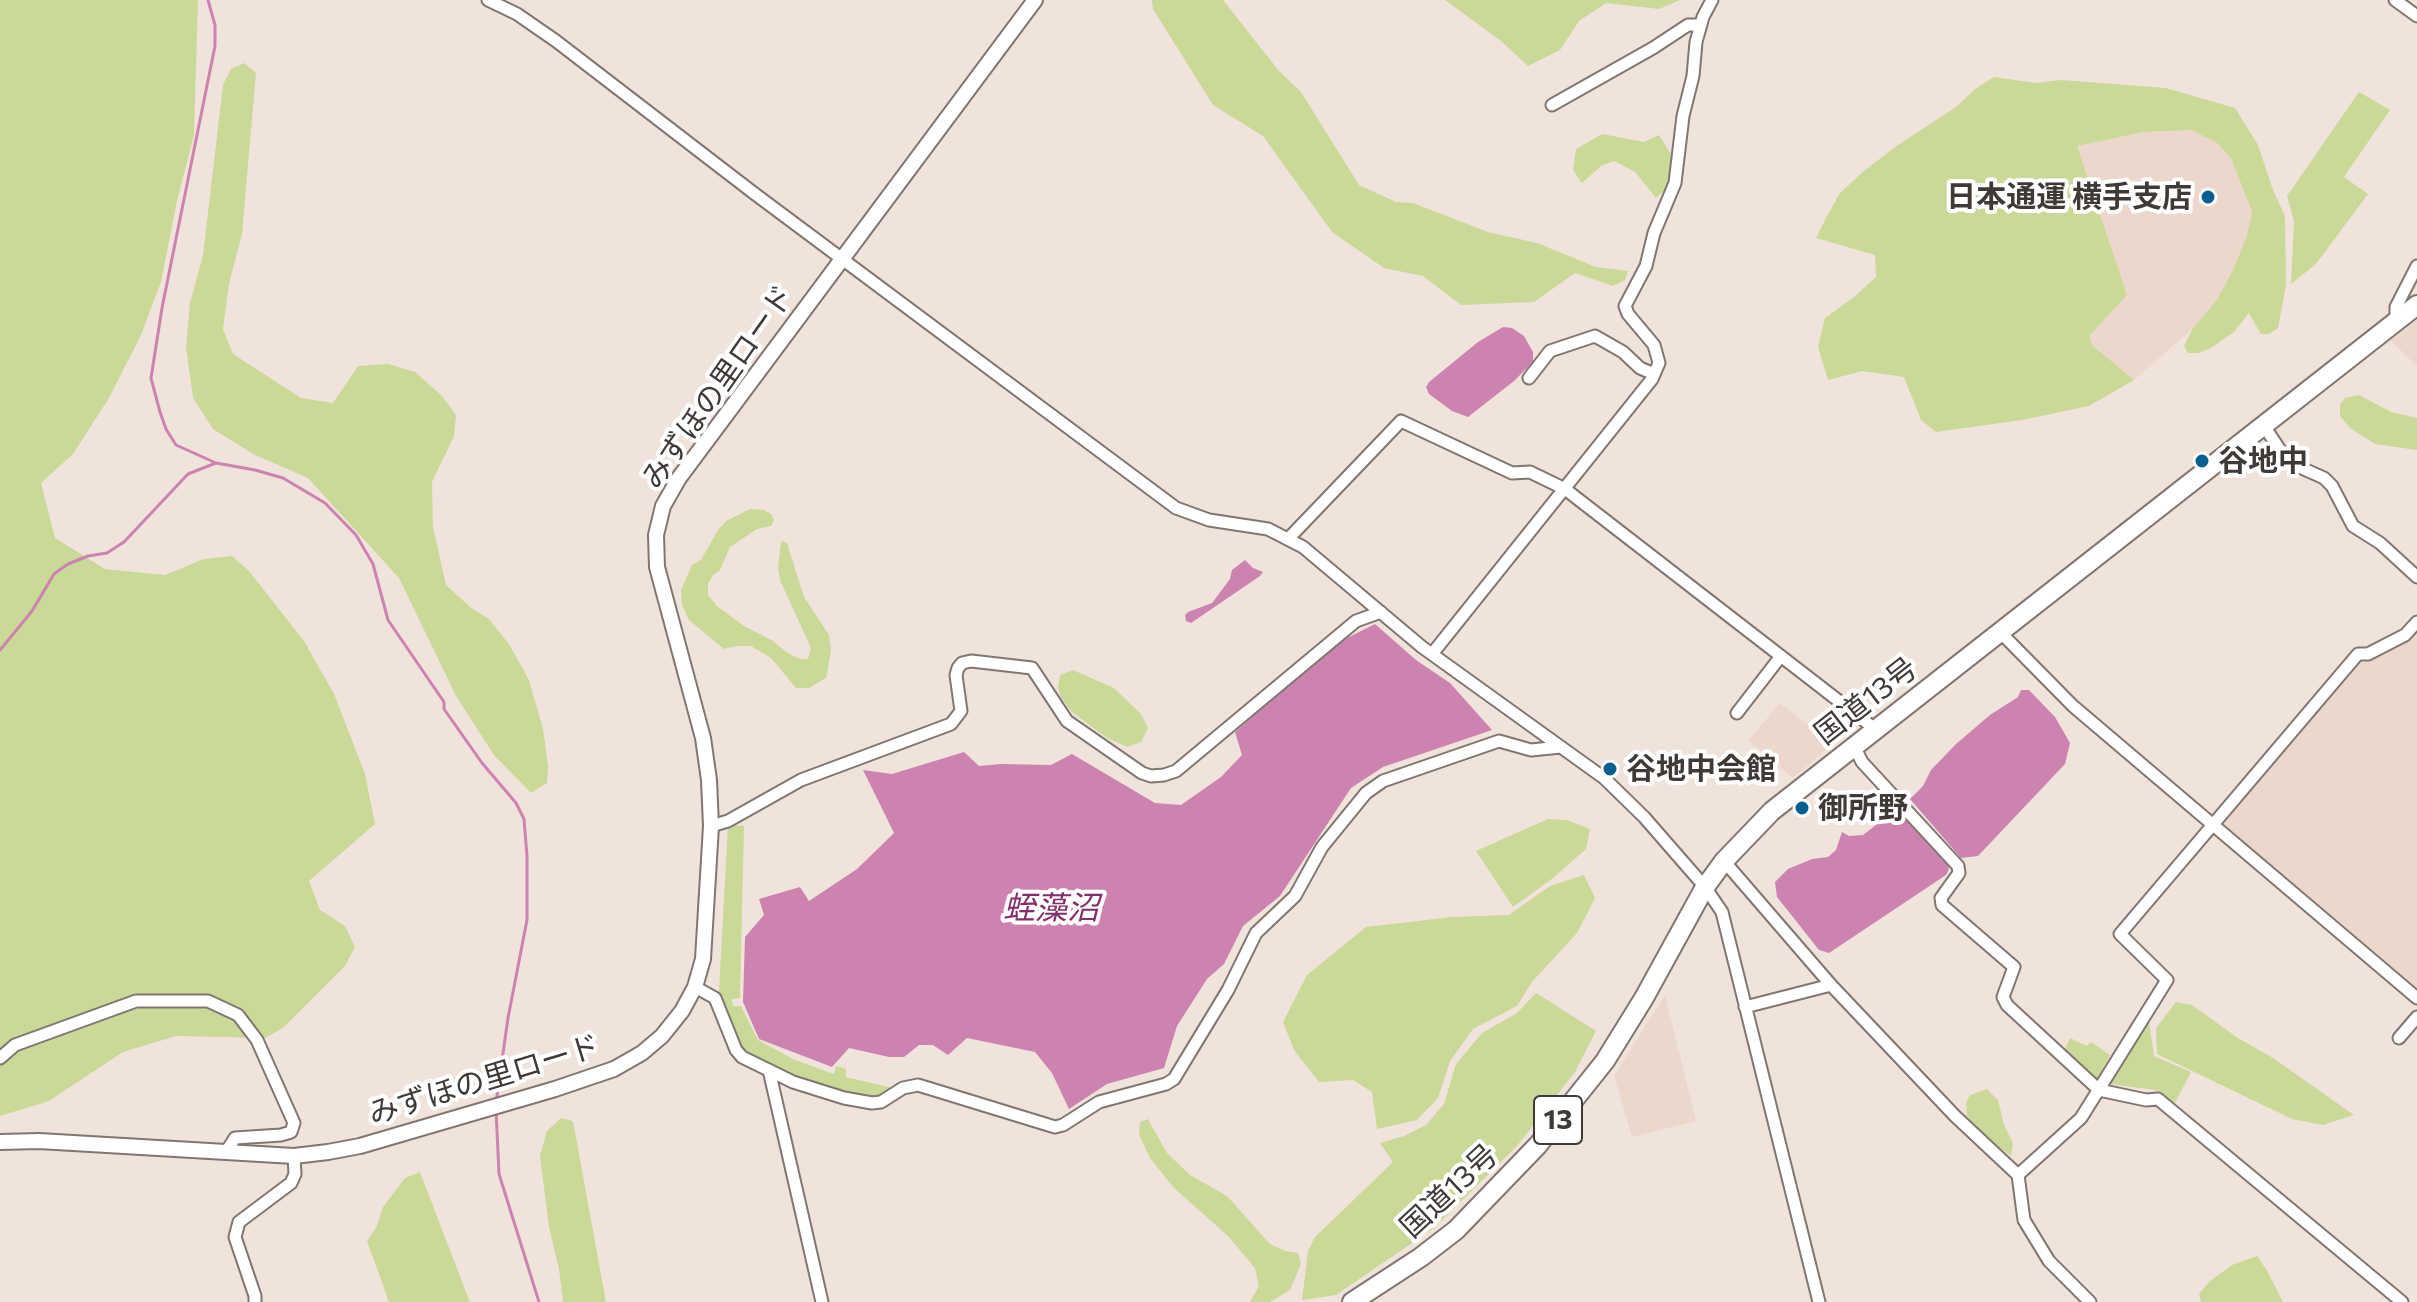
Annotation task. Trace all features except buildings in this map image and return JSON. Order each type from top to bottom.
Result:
[{"type":"highway","name":"13","points":[[2396,321],[2417,305]]},
{"type":"highway","name":"国道13号","points":[[1352,1302],[1456,1230],[1538,1145],[1605,1061],[1644,998],[1705,887],[1724,861],[1772,811],[2396,321]]},
{"type":"street","points":[[488,0],[517,14],[556,41],[755,194],[1176,508],[1209,520],[1268,529],[1289,538],[1329,566],[1432,654],[1604,778],[1705,887],[1722,912],[1819,1302]]},
{"type":"street","name":"みずほの里ロード","points":[[0,1142],[39,1141],[294,1156],[360,1146],[614,1069],[642,1053],[662,1036],[682,1011],[695,987],[703,959],[711,826],[703,738],[657,567],[656,535],[663,506],[679,478],[1035,0]]},
{"type":"street","points":[[1432,654],[1565,489],[1654,374],[1659,363],[1654,345],[1625,306],[1646,266],[1654,233],[1675,183],[1696,42],[1712,0]]},
{"type":"street","points":[[2395,0],[2417,16]]},
{"type":"street","points":[[1552,105],[1688,25],[1701,25]]},
{"type":"street","points":[[2396,321],[2396,307],[2417,266]]},
{"type":"street","points":[[1529,378],[1550,351],[1595,336],[1623,352],[1640,368],[1654,374]]},
{"type":"street","points":[[1289,538],[1401,421],[1512,473],[1530,472],[1565,489],[1875,729]]},
{"type":"street","points":[[2264,426],[2288,462],[2324,478],[2332,486],[2353,526],[2380,543],[2417,577]]},
{"type":"street","points":[[711,826],[728,821],[801,780],[951,724],[961,711],[956,675],[958,668],[962,663],[971,661],[1032,668],[1067,721],[1142,773],[1164,775],[1176,771],[1356,621],[1381,612]]},
{"type":"street","points":[[2018,1175],[2081,1118],[2167,980],[2120,934],[2358,654],[2368,654],[2405,635],[2417,622]]},
{"type":"street","points":[[2001,633],[2073,706],[2417,998]]},
{"type":"street","points":[[1737,713],[1781,656]]},
{"type":"street","points":[[695,987],[715,998],[736,1050],[742,1057],[793,1082],[872,1103],[881,1102],[903,1088],[918,1085],[1055,1127],[1063,1125],[1099,1102],[1166,1084],[1174,1079],[1228,990],[1256,933],[1295,896],[1322,847],[1366,793],[1383,781],[1499,741],[1531,750],[1561,747]]},
{"type":"street","points":[[1854,746],[1862,762],[1958,866],[1959,873],[1941,898],[1942,905],[2014,967],[2003,997],[2007,1005],[2099,1090],[2146,1100],[2158,1099],[2402,1302]]},
{"type":"street","points":[[1724,861],[1831,985],[1955,1116],[2018,1175],[2024,1220],[2049,1261],[2090,1302]]},
{"type":"street","points":[[1745,1007],[1831,985]]},
{"type":"street","points":[[0,1058],[15,1045],[136,1001],[208,1001],[238,1015],[257,1040],[294,1123],[291,1132],[281,1135],[235,1138],[226,1152]]},
{"type":"street","points":[[2399,1038],[2417,1017]]},
{"type":"street","points":[[769,1070],[822,1302]]},
{"type":"street","points":[[255,1302],[235,1237],[239,1222],[291,1183],[295,1174],[294,1156]]},
{"type":"shaded area","points":[[2191,130],[2217,143],[2231,158],[2252,213],[2247,235],[2217,300],[2193,328],[2134,380],[2093,346],[2090,340],[2090,335],[2127,295],[2076,146],[2144,132]]},
{"type":"shaded area","points":[[2417,320],[2417,366],[2391,341]]},
{"type":"shaded area","points":[[2417,627],[2417,988],[2221,823],[2359,659]]},
{"type":"shaded area","points":[[1780,703],[1833,744],[1793,778],[1748,741]]},
{"type":"shaded area","points":[[1665,995],[1696,1121],[1632,1137],[1614,1076]]},
{"type":"green space","points":[[0,0],[198,0],[194,135],[161,282],[141,335],[109,398],[73,454],[41,483],[55,538],[105,569],[165,575],[204,559],[232,556],[249,571],[304,641],[334,694],[365,774],[375,824],[309,881],[320,910],[345,926],[355,947],[345,966],[283,1028],[265,1038],[176,1036],[123,1052],[49,1101],[0,1116]]},
{"type":"green space","points":[[1152,0],[1223,0],[1279,71],[1301,92],[1359,185],[1396,202],[1413,203],[1488,232],[1537,243],[1596,267],[1628,271],[1625,280],[1613,286],[1575,273],[1534,302],[1461,305],[1423,276],[1384,268],[1332,232],[1263,136],[1213,105],[1153,9]]},
{"type":"green space","points":[[1445,0],[1680,0],[1659,9],[1606,3],[1579,21],[1560,50],[1528,66],[1501,41]]},
{"type":"green space","points":[[244,63],[256,73],[242,234],[229,284],[223,329],[233,354],[301,398],[333,403],[358,366],[388,364],[415,372],[442,396],[456,415],[454,436],[432,482],[433,527],[446,585],[489,619],[509,644],[529,680],[543,729],[548,766],[547,783],[531,793],[494,755],[456,696],[399,578],[308,478],[253,454],[213,429],[193,398],[186,347],[190,303],[203,255],[223,85],[231,69]]},
{"type":"green space","points":[[1994,77],[2036,83],[2061,80],[2166,88],[2235,108],[2258,145],[2285,216],[2286,285],[2278,328],[2269,334],[2261,334],[2249,313],[2234,332],[2211,348],[2188,353],[2184,346],[2193,328],[2217,300],[2234,268],[2252,212],[2231,158],[2217,143],[2191,130],[2144,132],[2077,146],[2127,295],[2090,335],[2090,340],[2093,346],[2134,380],[2089,406],[2022,420],[1936,432],[1921,420],[1904,377],[1862,371],[1828,380],[1818,347],[1825,318],[1876,277],[1875,255],[1816,238],[1827,216],[1840,193],[1865,170]]},
{"type":"green space","points":[[2359,92],[2390,110],[2344,177],[2368,194],[2316,264],[2291,284],[2294,221],[2287,196]]},
{"type":"green space","points":[[1602,134],[1644,142],[1659,135],[1671,154],[1669,186],[1656,198],[1635,172],[1614,161],[1601,166],[1582,183],[1573,170],[1576,149]]},
{"type":"green space","points":[[2359,395],[2391,412],[2417,418],[2417,450],[2375,444],[2350,428],[2340,416],[2340,405],[2345,398]]},
{"type":"green space","points":[[750,509],[764,510],[774,520],[771,526],[757,529],[730,547],[720,570],[708,584],[708,595],[717,606],[744,626],[773,641],[786,652],[800,659],[808,659],[811,648],[780,580],[781,541],[787,543],[804,597],[829,635],[831,651],[826,678],[809,688],[796,688],[771,658],[751,646],[724,649],[689,620],[682,605],[681,590],[692,565],[701,560],[726,521]]},
{"type":"green space","points":[[1073,670],[1114,688],[1141,714],[1148,728],[1141,742],[1127,747],[1107,738],[1072,712],[1061,698],[1058,687],[1060,675]]},
{"type":"green space","points":[[1548,819],[1567,820],[1590,829],[1586,849],[1513,907],[1476,851]]},
{"type":"green space","points":[[728,825],[744,826],[740,998],[732,999],[733,1006],[741,1006],[758,1040],[795,1060],[834,1074],[836,1066],[846,1069],[846,1077],[897,1089],[871,1100],[791,1078],[750,1057],[740,1048],[741,1043],[729,1014],[719,999]]},
{"type":"green space","points":[[1584,875],[1595,898],[1577,933],[1532,982],[1517,1006],[1473,1029],[1450,1061],[1438,1098],[1417,1120],[1377,1129],[1372,1092],[1353,1080],[1319,1082],[1294,1050],[1283,1022],[1307,975],[1366,927],[1452,917],[1509,915],[1550,886]]},
{"type":"green space","points":[[1536,993],[1596,1031],[1575,1072],[1517,1146],[1434,1228],[1336,1295],[1302,1300],[1308,1251],[1315,1237],[1393,1162],[1380,1143],[1426,1125],[1444,1104],[1456,1064],[1482,1033],[1517,1013]]},
{"type":"green space","points":[[2176,1002],[2192,1005],[2354,1115],[2323,1125],[2292,1119],[2157,1054],[2156,1028]]},
{"type":"green space","points":[[2149,1021],[2154,1056],[2191,1072],[2174,1105],[2156,1090],[2109,1084]]},
{"type":"green space","points":[[2070,1038],[2087,1046],[2091,1042],[2110,1055],[2096,1080],[2065,1049]]},
{"type":"green space","points":[[1987,1089],[1998,1100],[2004,1125],[2013,1143],[2011,1156],[1986,1137],[1967,1116],[1966,1103],[1970,1095]]},
{"type":"green space","points":[[561,1118],[573,1121],[606,1302],[563,1302],[540,1156],[547,1131]]},
{"type":"green space","points":[[1148,1119],[1167,1153],[1190,1175],[1227,1196],[1270,1244],[1298,1253],[1301,1264],[1290,1290],[1270,1302],[1250,1302],[1259,1286],[1255,1268],[1228,1236],[1173,1187],[1150,1158],[1139,1135],[1140,1122]]},
{"type":"green space","points":[[420,1172],[471,1302],[389,1302],[367,1241],[377,1226],[383,1207],[405,1178]]},
{"type":"green space","points":[[2257,1256],[2283,1302],[2201,1302],[2199,1294],[2210,1281],[2232,1265]]},
{"type":"water","points":[[1503,327],[1512,328],[1524,336],[1533,352],[1533,362],[1514,381],[1468,417],[1452,411],[1429,394],[1426,387],[1429,382],[1478,342]]},
{"type":"water","points":[[1245,560],[1263,572],[1260,576],[1191,623],[1186,621],[1188,612],[1212,603],[1230,579],[1232,570]]},
{"type":"water","name":"蛭藻沼","points":[[1375,624],[1416,660],[1450,683],[1492,730],[1383,767],[1351,788],[1280,896],[1243,926],[1224,964],[1207,979],[1177,1026],[1164,1068],[1107,1084],[1069,1109],[1052,1073],[1035,1052],[967,1038],[948,1055],[933,1045],[919,1045],[904,1057],[889,1057],[849,1048],[832,1067],[759,1039],[743,1002],[745,937],[764,915],[759,899],[800,887],[809,901],[857,869],[894,833],[863,770],[892,774],[964,752],[979,766],[1051,765],[1072,754],[1155,803],[1181,805],[1221,777],[1242,755],[1235,732],[1335,644]]},
{"type":"water","points":[[2021,690],[2029,690],[2055,717],[2070,743],[2065,764],[1978,856],[1961,858],[1910,799],[1923,786],[1931,770],[1956,744],[1990,715],[2018,697]]},
{"type":"water","points":[[1893,812],[1904,818],[1947,862],[1949,869],[1946,875],[1829,953],[1819,950],[1777,897],[1775,882],[1788,869],[1812,859],[1828,857],[1836,850],[1842,832],[1849,836],[1863,835]]},
{"type":"waterway","points":[[208,0],[215,25],[215,46],[162,308],[151,378],[166,429],[176,445],[216,463],[283,478],[325,503],[356,535],[373,564],[388,620],[444,702],[444,709],[482,763],[516,803],[524,819],[527,920],[496,1103]]},
{"type":"waterway","points":[[0,650],[32,611],[54,574],[68,564],[107,553],[124,542],[188,474],[216,463]]},
{"type":"waterway","points":[[496,1110],[499,1174],[539,1302]]},
{"type":"place","name":"日本通運 横手支店","points":[[2208,197]]},
{"type":"place","name":"谷地中","points":[[2202,461]]},
{"type":"place","name":"谷地中会館","points":[[1610,769]]},
{"type":"place","name":"御所野","points":[[1802,808]]}]
